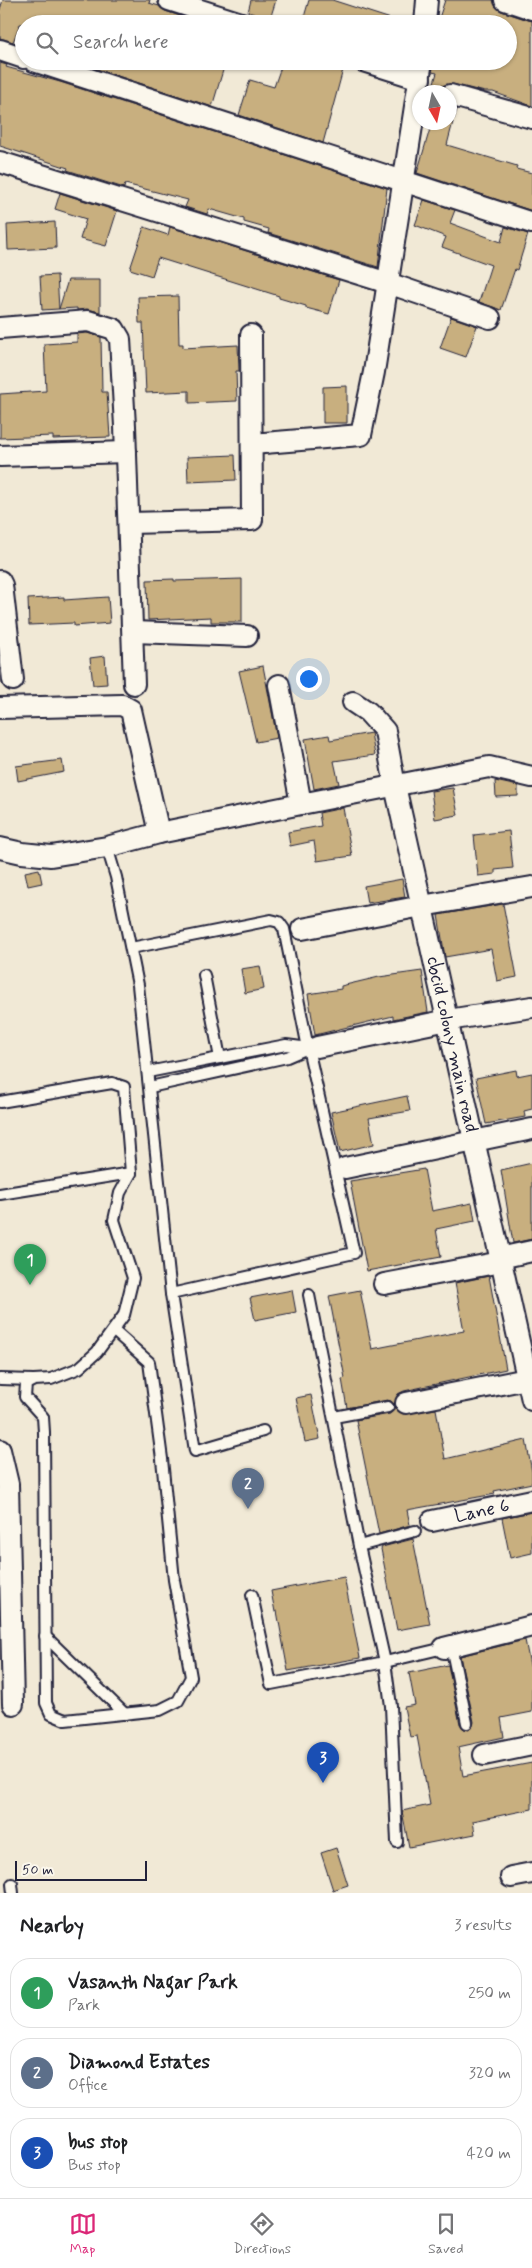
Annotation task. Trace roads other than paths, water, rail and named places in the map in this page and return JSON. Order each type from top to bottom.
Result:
[{"type":"street","points":[[169,0],[216,15]]},
{"type":"street","points":[[426,15],[427,0]]},
{"type":"street","points":[[505,0],[532,9]]},
{"type":"street","points":[[0,50],[15,55]]},
{"type":"street","points":[[62,70],[532,223]]},
{"type":"street","points":[[398,70],[421,76],[432,85]]},
{"type":"street","points":[[252,444],[361,435],[374,372],[421,76]]},
{"type":"street","points":[[457,97],[532,118]]},
{"type":"street","points":[[0,162],[388,283],[490,318]]},
{"type":"street","points":[[0,328],[88,321],[114,330],[120,339],[129,522],[134,684]]},
{"type":"street","points":[[129,522],[252,520],[251,335]]},
{"type":"street","points":[[0,456],[126,452]]},
{"type":"street","points":[[0,581],[13,680]]},
{"type":"street","points":[[133,632],[247,636]]},
{"type":"street","points":[[279,685],[301,804]]},
{"type":"street","name":"cbcid colony main road","points":[[354,702],[368,712],[385,731],[395,786],[501,1260],[530,1378],[532,1400]]},
{"type":"street","points":[[0,708],[122,705],[130,710],[159,833]]},
{"type":"street","points":[[0,848],[22,853],[51,856],[107,847],[159,833],[489,767],[532,777]]},
{"type":"street","points":[[302,929],[532,887]]},
{"type":"street","points":[[312,1047],[448,1020],[532,1007]]},
{"type":"street","points":[[345,1168],[532,1129]]},
{"type":"street","points":[[384,1284],[501,1260],[532,1251]]},
{"type":"street","points":[[397,1405],[530,1378]]},
{"type":"street","points":[[0,1450],[4,1484],[13,1704]]},
{"type":"street","name":"Lane 6","points":[[432,1521],[532,1500]]},
{"type":"street","points":[[448,1647],[532,1626]]},
{"type":"street","points":[[484,1755],[532,1746]]},
{"type":"street","points":[[511,1877],[532,1873]]},
{"type":"lane","points":[[107,847],[116,877],[138,985],[171,1294],[195,1451],[263,1431]]},
{"type":"lane","points":[[131,948],[271,920],[279,922],[284,929],[312,1047],[354,1253],[171,1294]]},
{"type":"lane","points":[[204,975],[220,1058]]},
{"type":"lane","points":[[148,1072],[286,1045],[312,1047]]},
{"type":"lane","points":[[150,1087],[288,1057],[312,1047]]},
{"type":"lane","points":[[0,1102],[112,1083],[124,1088],[131,1173],[120,1193],[114,1220],[134,1278],[124,1315],[97,1352],[79,1368],[51,1379],[0,1379]]},
{"type":"lane","points":[[0,1194],[131,1173]]},
{"type":"lane","points":[[309,1295],[359,1546],[385,1662],[391,1706],[397,1842]]},
{"type":"lane","points":[[34,1380],[26,1384],[25,1397],[43,1417],[46,1703],[51,1714],[65,1720],[160,1710],[178,1701],[191,1677],[174,1580],[162,1459],[149,1362],[114,1331]]},
{"type":"lane","points":[[334,1417],[397,1405]]},
{"type":"lane","points":[[359,1546],[415,1531]]},
{"type":"lane","points":[[252,1595],[271,1684],[385,1662],[448,1647],[467,1723]]},
{"type":"lane","points":[[45,1636],[125,1714]]},
{"type":"place","name":"Vasanth Nagar Park","points":[[30,1285]]},
{"type":"place","name":"Diamond Estates","points":[[248,1509]]},
{"type":"place","name":"bus stop","points":[[323,1783]]}]
